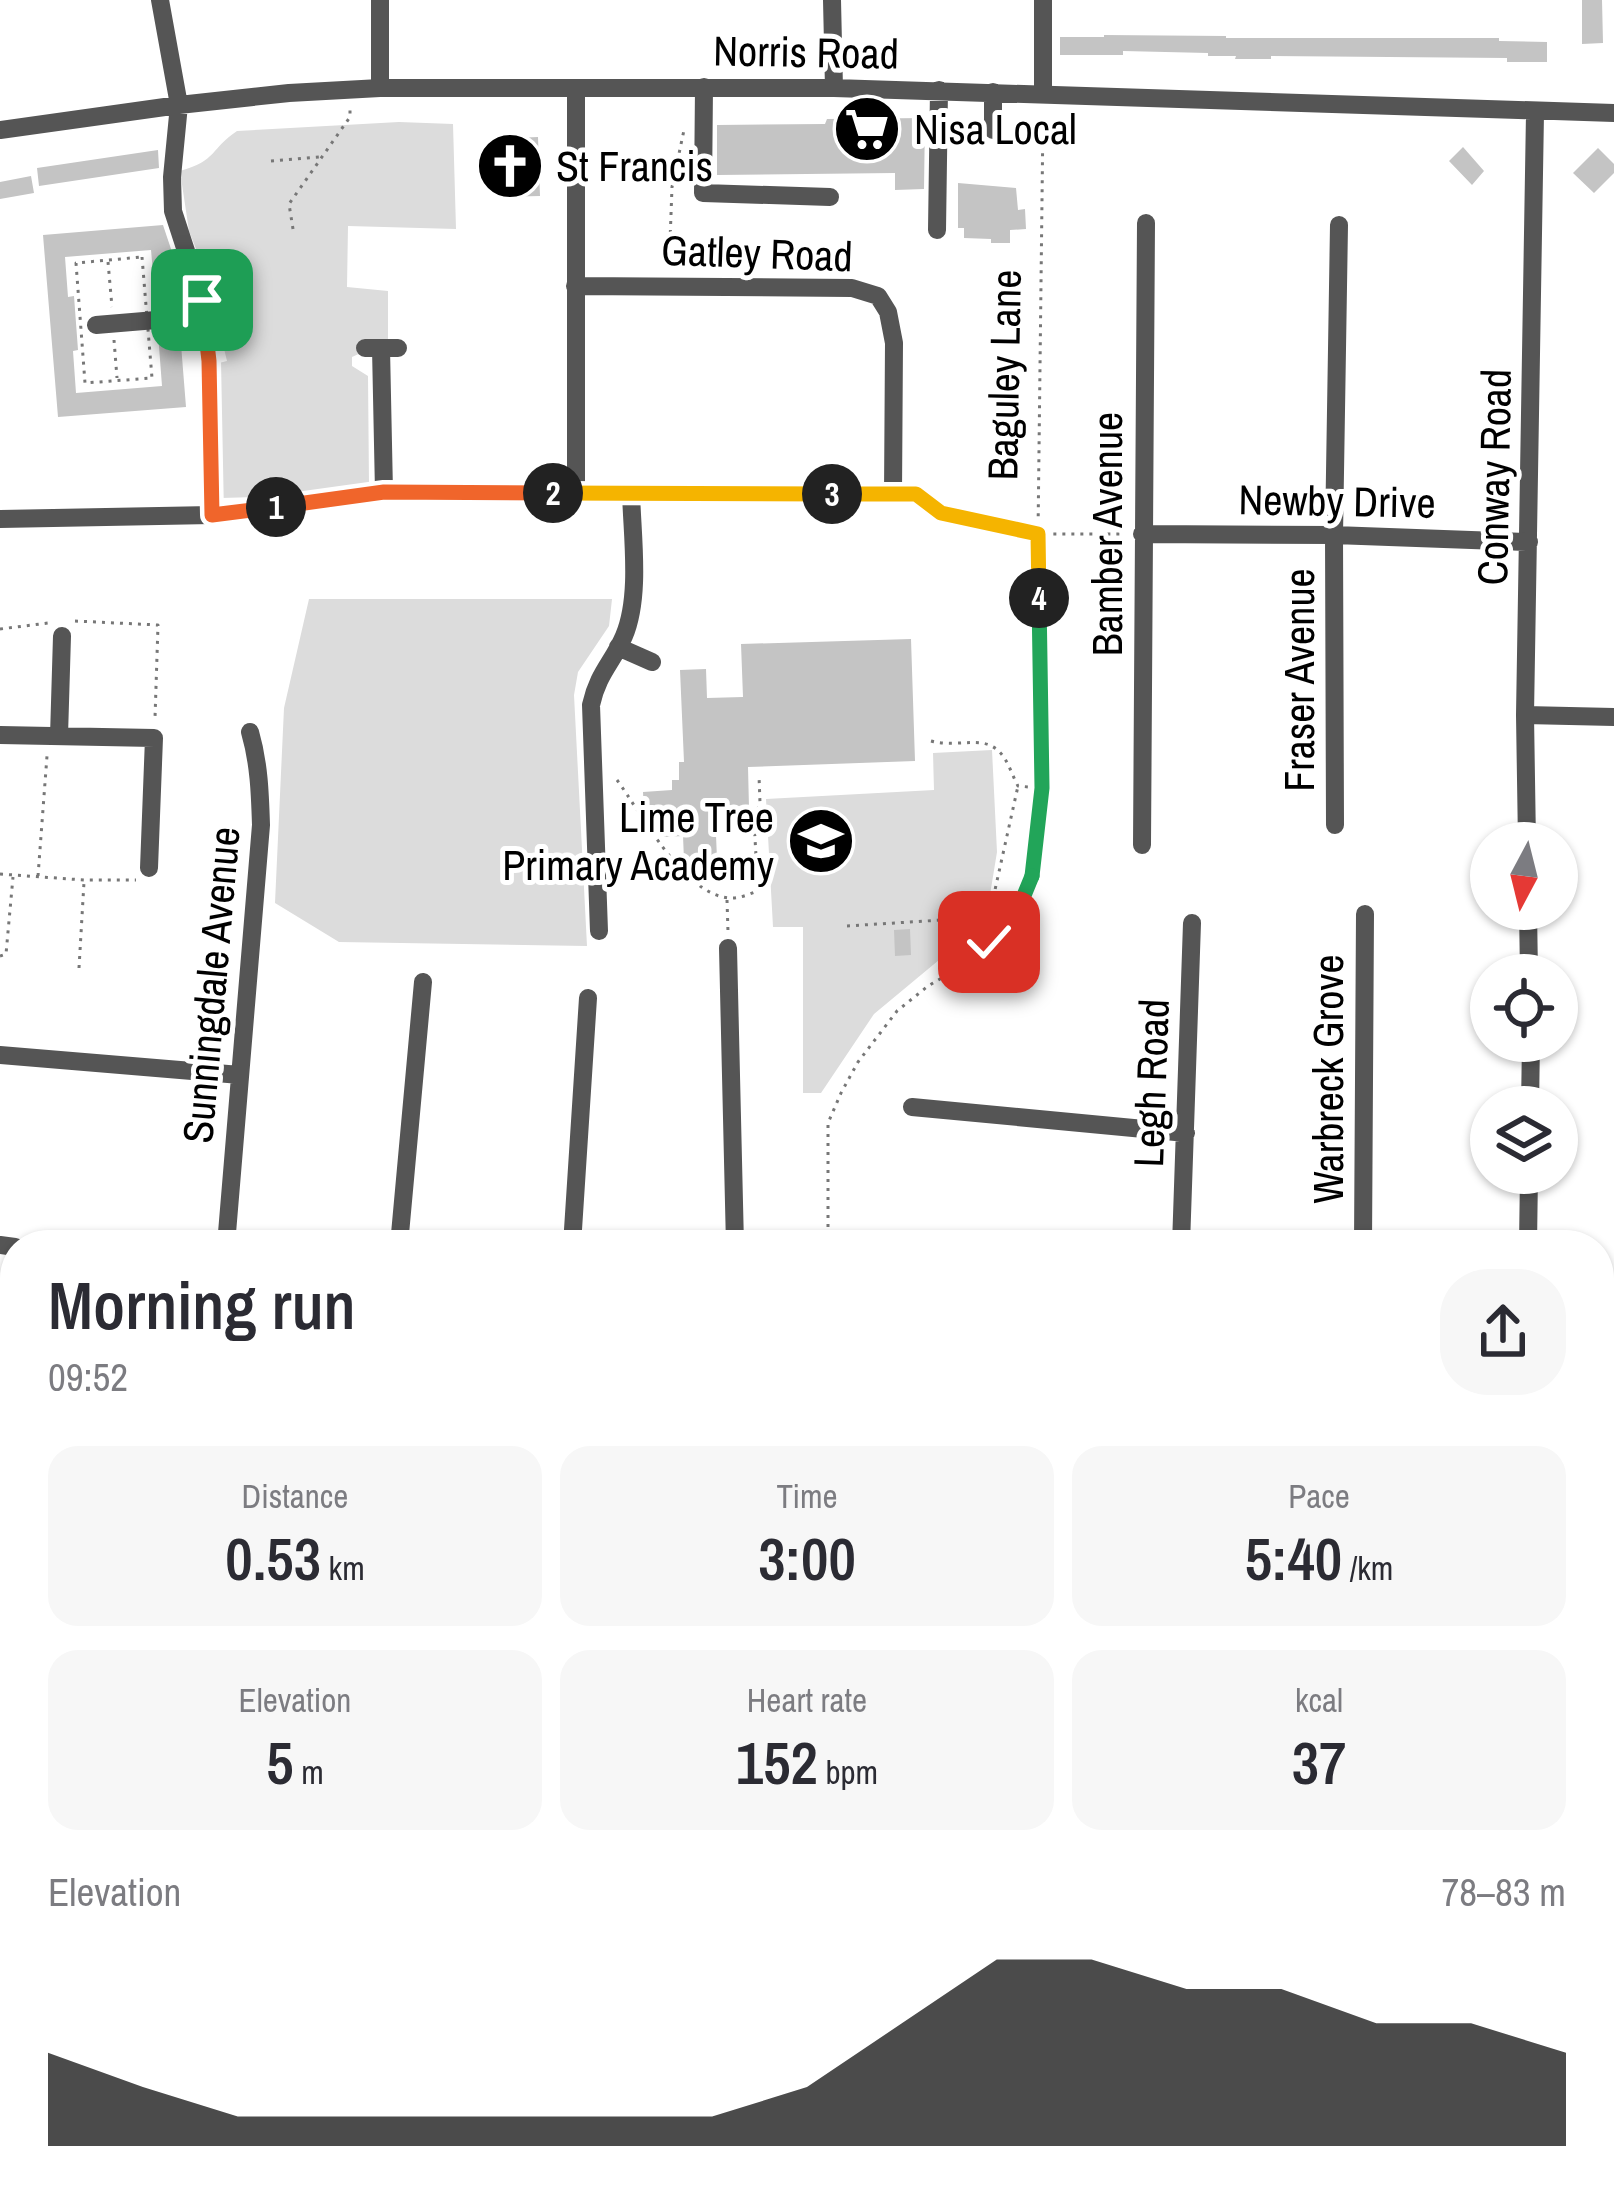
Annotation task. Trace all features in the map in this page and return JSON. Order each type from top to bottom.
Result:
[{"type":"street","points":[[160,0],[179,105],[173,211],[195,275],[209,361]]},
{"type":"street","points":[[380,0],[380,88]]},
{"type":"street","points":[[832,0],[835,88]]},
{"type":"street","points":[[1043,0],[1043,93]]},
{"type":"street","points":[[704,87],[703,193],[830,197]]},
{"type":"street","name":"Norris Road","points":[[0,130],[179,105],[380,88],[939,90],[1614,113]]},
{"type":"street","points":[[576,88],[576,492]]},
{"type":"street","points":[[937,230],[939,90]]},
{"type":"street","points":[[993,92],[993,130]]},
{"type":"street","name":"Conway Road","points":[[1527,822],[1535,112]]},
{"type":"street","name":"Bamber Avenue","points":[[1142,845],[1146,223]]},
{"type":"street","name":"Fraser Avenue","points":[[1335,825],[1339,225]]},
{"type":"street","name":"Gatley Road","points":[[575,286],[852,288],[878,296],[888,312],[893,343],[893,494]]},
{"type":"street","points":[[96,325],[204,316]]},
{"type":"street","points":[[382,348],[384,492]]},
{"type":"street","points":[[0,519],[212,515],[384,492],[916,494]]},
{"type":"street","points":[[599,931],[591,705],[599,677],[625,635],[633,595],[631,492]]},
{"type":"street","name":"Newby Drive","points":[[1142,534],[1529,542]]},
{"type":"street","points":[[54,736],[62,636]]},
{"type":"street","points":[[618,647],[652,662]]},
{"type":"street","points":[[1525,715],[1614,717]]},
{"type":"street","name":"Sunningdale Avenue","points":[[227,1230],[261,825],[256,752],[250,732]]},
{"type":"street","points":[[0,735],[154,738],[149,868]]},
{"type":"street","name":"Warbreck Grove","points":[[1363,1230],[1365,914]]},
{"type":"street","name":"Legh Road","points":[[1181,1230],[1192,923]]},
{"type":"street","points":[[728,948],[735,1230]]},
{"type":"street","points":[[400,1230],[424,982]]},
{"type":"street","points":[[573,1230],[588,998]]},
{"type":"street","points":[[0,1055],[240,1075]]},
{"type":"street","points":[[912,1107],[1186,1132]]},
{"type":"street","points":[[1528,1230],[1529,1194]]},
{"type":"path","points":[[293,229],[289,204],[350,116],[350,90]]},
{"type":"path","name":"Baguley Lane","points":[[828,1230],[828,1123],[858,1062],[896,1011],[959,968],[1016,915],[1035,862],[1042,788],[1038,534],[1043,93]]},
{"type":"path","points":[[668,286],[672,187],[686,124]]},
{"type":"path","points":[[271,160],[320,157]]},
{"type":"path","points":[[209,361],[212,515]]},
{"type":"path","points":[[916,494],[941,513],[1038,534],[1142,534]]},
{"type":"path","points":[[0,629],[63,621],[158,625],[154,738]]},
{"type":"path","points":[[38,876],[54,736]]},
{"type":"path","points":[[847,926],[989,917],[1018,786],[1005,758],[992,744],[956,746],[931,741]]},
{"type":"path","points":[[616,780],[677,865],[703,888],[727,898],[758,891],[754,820],[760,802],[759,776]]},
{"type":"path","points":[[1018,786],[1042,788]]},
{"type":"path","points":[[0,874],[149,880],[149,868]]},
{"type":"path","points":[[0,956],[6,954],[13,875]]},
{"type":"path","points":[[79,968],[84,880]]},
{"type":"path","points":[[727,898],[728,948]]},
{"type":"path","points":[[0,940],[7,941]]},
{"type":"shaded area","points":[[399,122],[453,124],[456,229],[348,226],[347,287],[388,291],[388,351],[352,357],[352,366],[368,376],[369,485],[358,494],[221,498],[215,364],[227,361],[206,274],[189,231],[180,171],[207,158],[237,131]]},
{"type":"shaded area","points":[[309,599],[612,599],[609,626],[578,672],[574,695],[587,946],[339,942],[275,903],[284,708]]},
{"type":"shaded area","points":[[992,750],[997,852],[987,913],[998,913],[971,940],[945,955],[874,1014],[821,1093],[803,1093],[803,927],[773,927],[766,799],[934,790],[933,753]]},
{"type":"building","points":[[1582,0],[1602,0],[1603,43],[1582,44]]},
{"type":"building","points":[[1060,37],[1499,38],[1547,42],[1547,62],[1507,62],[1507,58],[1235,59],[1208,53],[1123,51],[1123,55],[1060,55]]},
{"type":"building","points":[[925,118],[924,189],[895,190],[895,173],[717,175],[717,125]]},
{"type":"building","name":"St Francis","points":[[538,137],[540,196],[500,197],[500,184],[483,184],[482,149],[514,148],[514,138]]},
{"type":"building","points":[[1463,147],[1484,171],[1472,185],[1449,161]]},
{"type":"building","points":[[1598,148],[1614,164],[1614,173],[1594,193],[1573,173]]},
{"type":"building","points":[[158,150],[159,168],[39,186],[37,168]]},
{"type":"building","points":[[31,176],[34,193],[0,199],[0,182]]},
{"type":"building","points":[[958,183],[1016,188],[1018,210],[1025,209],[1026,229],[1010,230],[1010,243],[964,238],[964,228],[958,228]]},
{"type":"building","points":[[163,225],[173,255],[177,305],[156,306],[151,250],[65,257],[68,297],[74,296],[76,393],[162,386],[158,333],[180,332],[186,407],[58,417],[43,235]]},
{"type":"building","points":[[911,639],[915,761],[748,767],[749,808],[715,811],[717,859],[684,860],[683,836],[663,837],[660,819],[647,820],[643,792],[672,790],[672,780],[679,780],[679,762],[684,762],[680,670],[706,669],[707,698],[743,697],[741,644]]},
{"type":"building","points":[[910,929],[911,955],[895,956],[894,930]]},
{"type":"place","name":"Nisa Local","points":[[867,129]]},
{"type":"place","name":"St Francis","points":[[510,166]]},
{"type":"place","name":"Lime Tree Primary Academy","points":[[821,841]]},
{"type":"route","points":[[202,300],[209,361],[212,515],[384,492],[916,494],[941,513],[1038,534],[1042,788],[1035,862],[1016,915],[989,942]]}]
